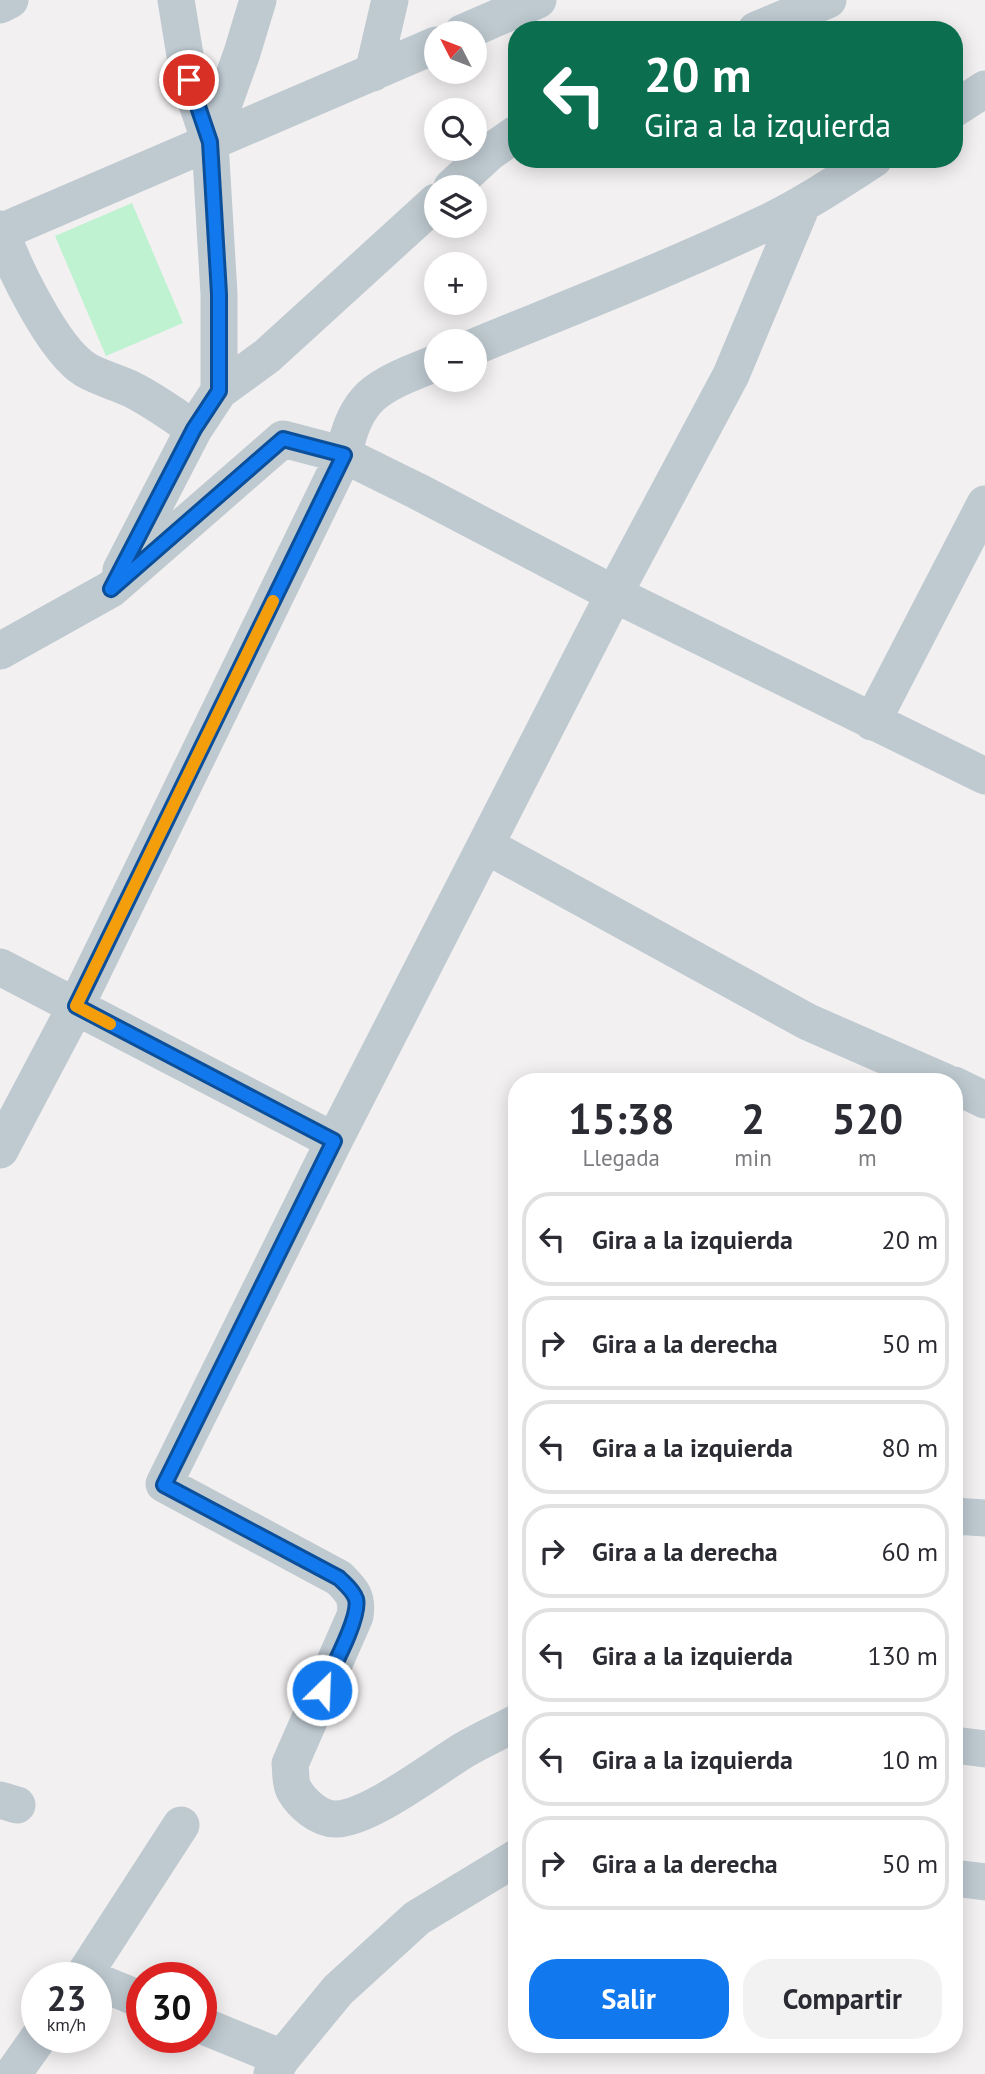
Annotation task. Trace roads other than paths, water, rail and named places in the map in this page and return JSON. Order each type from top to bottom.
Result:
[{"type":"street","points":[[0,5],[10,0]]},
{"type":"street","points":[[176,0],[189,80],[210,142],[219,294],[219,391]]},
{"type":"street","points":[[210,142],[258,0]]},
{"type":"street","points":[[373,73],[390,0]]},
{"type":"street","points":[[778,21],[828,0]]},
{"type":"street","points":[[487,22],[530,2]]},
{"type":"street","points":[[194,429],[132,389],[85,369],[74,360],[49,328],[0,231],[424,50]]},
{"type":"street","points":[[963,102],[985,89]]},
{"type":"street","points":[[465,175],[508,140]]},
{"type":"street","points":[[487,342],[764,224],[859,168]]},
{"type":"street","points":[[508,1727],[466,1749],[369,1808],[352,1816],[335,1819],[320,1816],[304,1803],[293,1788],[290,1764],[355,1616],[357,1601],[352,1591],[339,1578],[164,1485],[334,1141],[614,594],[731,375],[803,203]]},
{"type":"street","points":[[111,589],[194,429],[219,391],[267,356],[424,213]]},
{"type":"street","points":[[0,1150],[76,1006],[344,455],[352,421],[371,394],[424,368]]},
{"type":"street","points":[[0,651],[111,589],[283,439],[344,455],[614,594],[985,776]]},
{"type":"street","points":[[872,722],[985,504]]},
{"type":"street","points":[[487,846],[808,1022],[924,1073]]},
{"type":"street","points":[[0,967],[334,1141]]},
{"type":"street","points":[[963,1089],[985,1100]]},
{"type":"street","points":[[963,1517],[985,1518]]},
{"type":"street","points":[[963,1746],[985,1749]]},
{"type":"street","points":[[97,1962],[181,1825]]},
{"type":"street","points":[[217,2034],[277,2066],[338,1990],[417,1918],[508,1863]]},
{"type":"street","points":[[963,1879],[985,1882]]},
{"type":"street","points":[[13,2074],[28,2053]]}]
